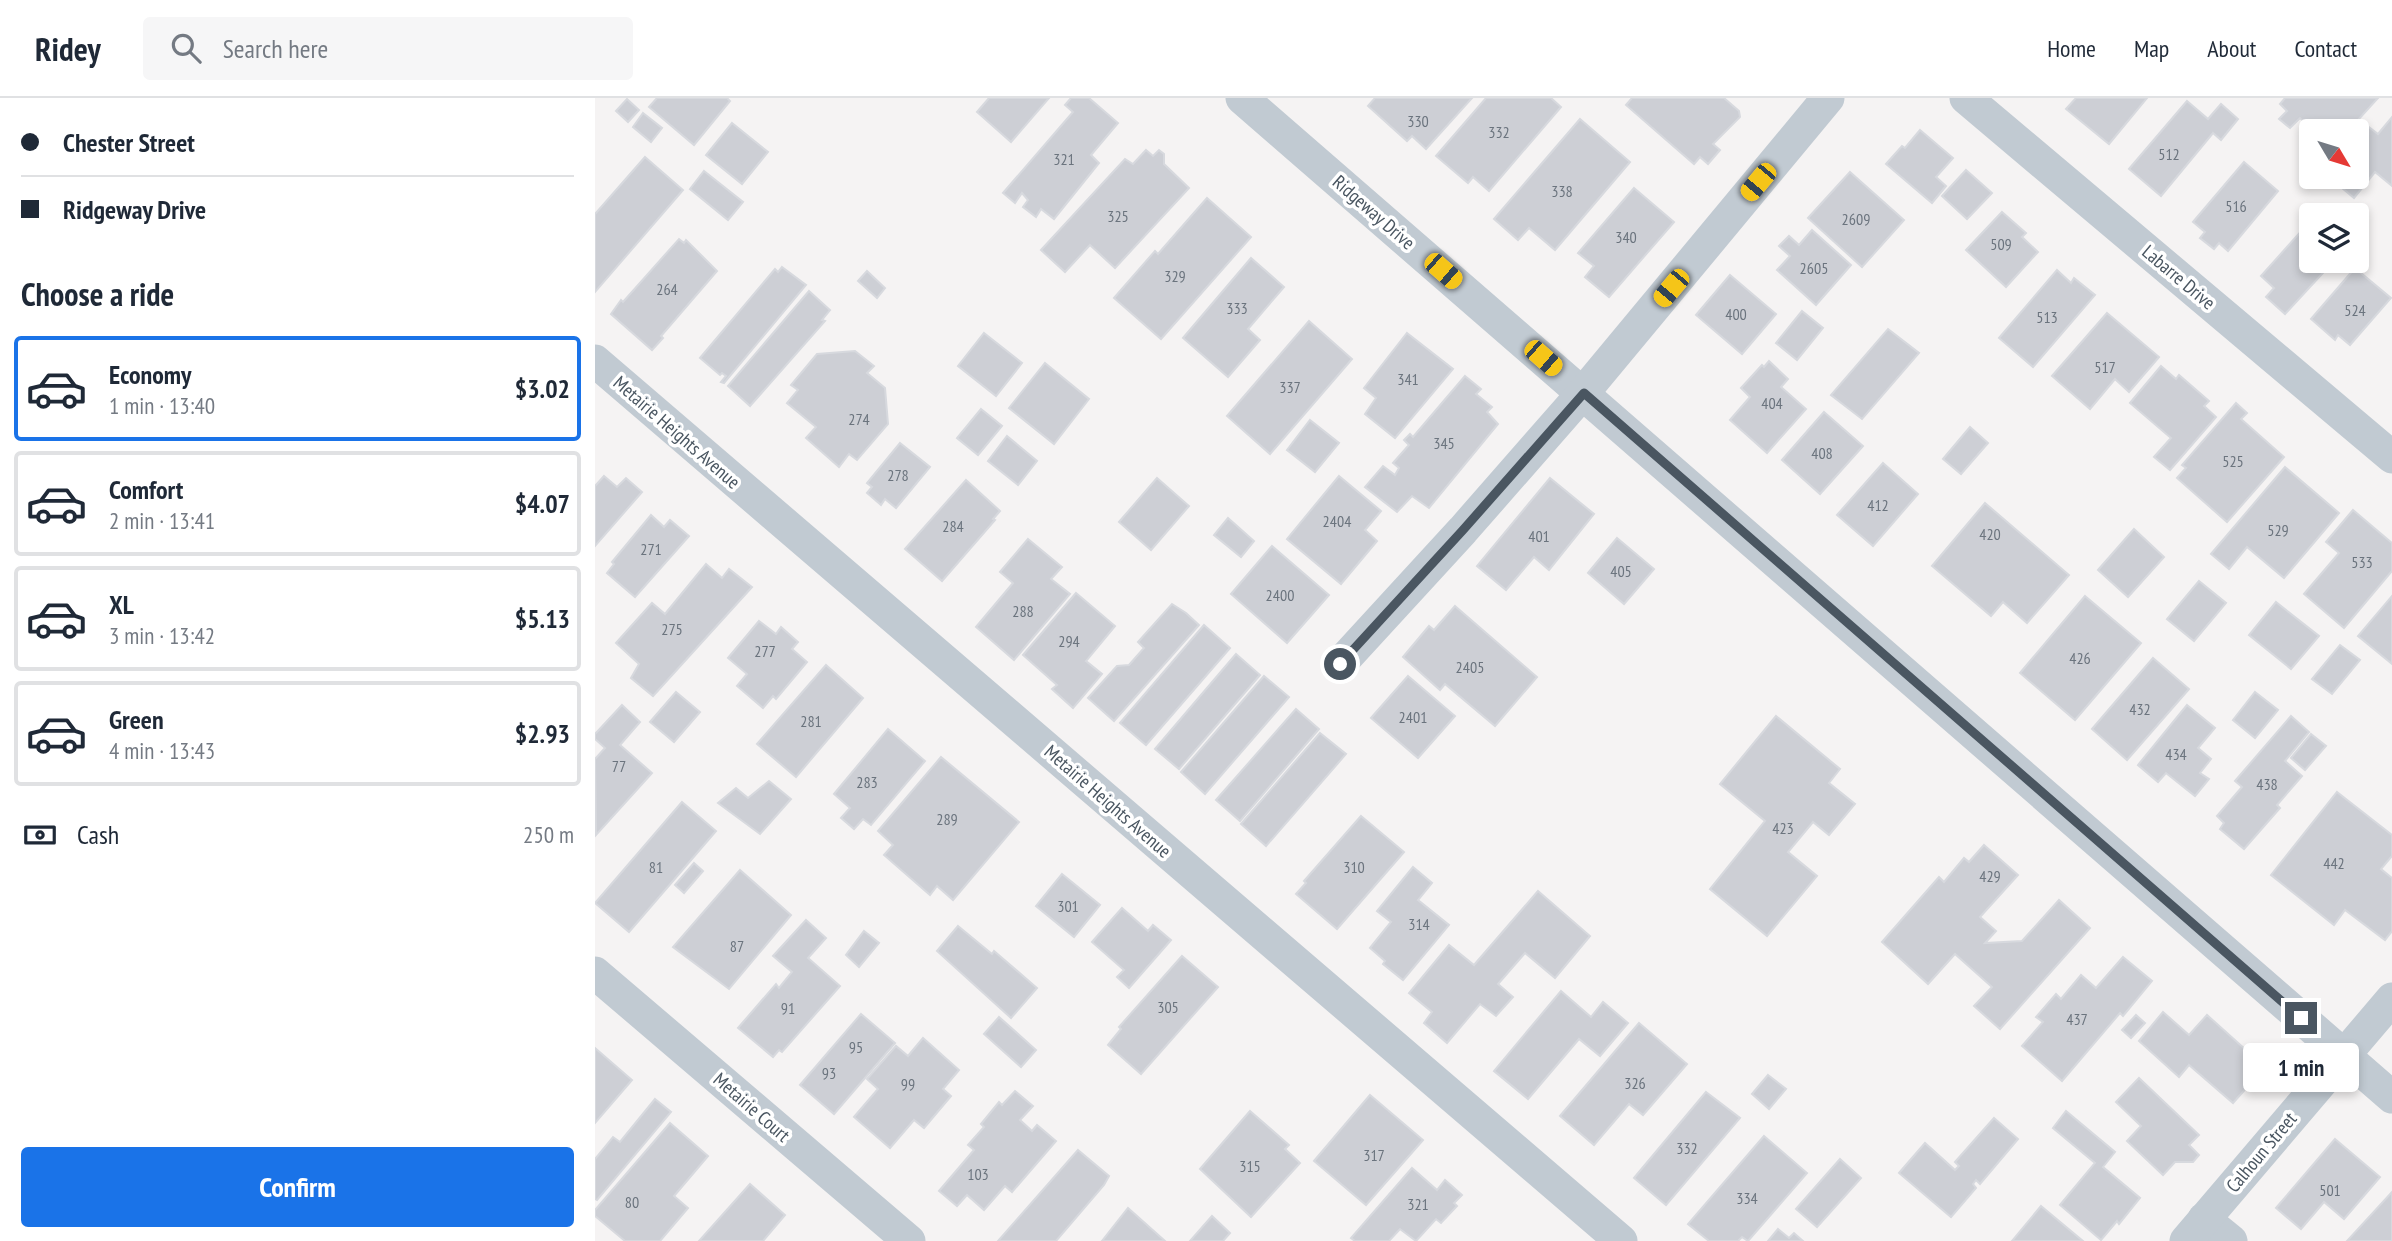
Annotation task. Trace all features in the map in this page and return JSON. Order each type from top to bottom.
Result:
[{"type":"street","name":"Ridgeway Drive","points":[[1242,98],[2392,1097]]},
{"type":"street","points":[[1340,664],[1584,393],[1828,98]]},
{"type":"street","name":"Labarre Drive","points":[[1966,98],[2392,457]]},
{"type":"street","name":"Metairie Heights Avenue","points":[[595,361],[1621,1241]]},
{"type":"street","name":"Metairie Court","points":[[595,973],[909,1241]]},
{"type":"street","name":"Calhoun Street","points":[[2195,1230],[2392,999]]},
{"type":"street","points":[[2195,1230],[2231,1241]]},
{"type":"building","points":[[657,98],[727,98],[730,101],[694,145],[649,107]]},
{"type":"building","points":[[989,98],[1049,98],[1011,142],[977,112]]},
{"type":"building","points":[[1071,98],[1089,98],[1118,123],[1091,155],[1099,163],[1054,219],[1041,209],[1036,217],[1023,207],[1028,200],[1022,193],[1015,203],[1003,193],[1073,112],[1065,105]]},
{"type":"building","points":[[1375,98],[1472,98],[1426,149],[1412,136],[1407,141],[1368,106]]},
{"type":"building","points":[[1486,98],[1551,98],[1561,107],[1489,191],[1473,177],[1468,183],[1436,156]]},
{"type":"building","points":[[1632,98],[1724,98],[1739,111],[1740,117],[1713,144],[1720,150],[1708,164],[1700,157],[1694,164],[1626,105]]},
{"type":"building","points":[[2076,98],[2147,98],[2109,144],[2066,109]]},
{"type":"building","points":[[2285,98],[2378,98],[2359,119],[2300,118],[2290,128],[2279,119],[2287,111],[2280,104]]},
{"type":"building","points":[[627,99],[639,110],[628,122],[616,111]]},
{"type":"building","points":[[2187,101],[2208,119],[2221,104],[2238,119],[2221,140],[2213,133],[2161,196],[2129,169]]},
{"type":"building","points":[[643,113],[662,128],[651,142],[633,127]]},
{"type":"building","points":[[2392,117],[2392,186],[2375,172],[2369,179],[2369,127],[2378,134]]},
{"type":"building","points":[[1580,119],[1630,162],[1555,250],[1529,228],[1518,240],[1494,219]]},
{"type":"building","points":[[732,123],[768,152],[742,184],[706,155]]},
{"type":"building","points":[[1920,130],[1953,158],[1936,177],[1946,186],[1932,203],[1886,164],[1902,146],[1905,148]]},
{"type":"building","points":[[1146,150],[1153,156],[1159,150],[1164,154],[1164,164],[1189,188],[1115,268],[1090,245],[1065,272],[1041,250],[1125,159],[1133,164]]},
{"type":"building","points":[[645,157],[683,190],[595,292],[595,214]]},
{"type":"building","points":[[2244,162],[2278,191],[2228,251],[2219,243],[2214,249],[2200,238],[2205,232],[2193,222]]},
{"type":"building","points":[[1966,170],[1992,193],[1967,219],[1942,196]]},
{"type":"building","points":[[704,171],[743,202],[728,220],[690,189]]},
{"type":"building","points":[[1850,172],[1904,220],[1862,267],[1808,218]]},
{"type":"building","points":[[1634,188],[1674,222],[1609,297],[1585,277],[1594,266],[1578,253]]},
{"type":"building","points":[[2343,189],[2361,189],[2354,198]]},
{"type":"building","points":[[1207,198],[1251,237],[1161,339],[1114,298],[1155,251],[1158,254]]},
{"type":"building","points":[[2002,212],[2026,233],[2022,237],[2038,252],[2006,287],[1966,250]]},
{"type":"building","points":[[1812,230],[1851,265],[1816,305],[1777,270],[1790,256],[1779,246],[1789,236],[1799,245]]},
{"type":"building","points":[[2299,234],[2299,273],[2323,273],[2285,314],[2266,297],[2274,288],[2261,276]]},
{"type":"building","points":[[679,239],[684,243],[686,240],[717,271],[652,350],[611,314]]},
{"type":"building","points":[[1251,258],[1284,287],[1248,329],[1260,340],[1228,377],[1183,338]]},
{"type":"building","points":[[782,267],[806,285],[724,383],[721,382],[726,376],[722,373],[720,375],[700,358],[775,269],[778,272]]},
{"type":"building","points":[[2057,270],[2071,283],[2074,278],[2095,295],[2033,367],[1999,338]]},
{"type":"building","points":[[867,271],[885,288],[877,298],[858,281]]},
{"type":"building","points":[[2351,273],[2361,273],[2391,298],[2350,345],[2338,335],[2335,340],[2311,319]]},
{"type":"building","points":[[1730,275],[1776,314],[1742,354],[1696,315]]},
{"type":"building","points":[[809,291],[830,310],[822,320],[825,321],[750,406],[728,386]]},
{"type":"building","points":[[1802,311],[1823,328],[1797,360],[1776,343]]},
{"type":"building","points":[[2107,313],[2159,357],[2129,392],[2115,379],[2090,409],[2052,376]]},
{"type":"building","points":[[1309,321],[1352,359],[1270,454],[1227,416]]},
{"type":"building","points":[[1888,329],[1919,353],[1862,419],[1831,395]]},
{"type":"building","points":[[984,333],[1022,363],[996,396],[958,366]]},
{"type":"building","points":[[1407,333],[1453,369],[1395,438],[1365,414],[1376,398],[1364,388]]},
{"type":"building","points":[[855,351],[874,366],[867,373],[885,388],[888,424],[857,460],[849,454],[839,467],[806,438],[816,427],[787,403],[798,390],[791,385],[817,354]]},
{"type":"building","points":[[1769,361],[1788,379],[1781,387],[1806,409],[1767,453],[1730,420],[1750,397],[1741,388]]},
{"type":"building","points":[[1045,363],[1089,399],[1054,444],[1009,408]]},
{"type":"building","points":[[2161,366],[2176,379],[2179,375],[2209,401],[2204,406],[2216,417],[2170,470],[2154,457],[2171,438],[2130,403]]},
{"type":"building","points":[[1465,376],[1481,389],[1476,394],[1492,407],[1487,412],[1498,424],[1429,508],[1412,496],[1397,512],[1365,487],[1383,466],[1395,475],[1399,468],[1393,463],[1409,445],[1404,440],[1410,434],[1413,437]]},
{"type":"building","points":[[2236,403],[2247,413],[2241,419],[2284,457],[2227,522],[2177,478],[2186,468],[2182,465]]},
{"type":"building","points":[[981,409],[1002,426],[978,455],[957,438]]},
{"type":"building","points":[[1824,412],[1863,446],[1820,494],[1782,460]]},
{"type":"building","points":[[1310,420],[1339,443],[1315,472],[1287,450]]},
{"type":"building","points":[[1970,427],[1988,443],[1961,474],[1943,459]]},
{"type":"building","points":[[1007,436],[1037,461],[1018,485],[988,461]]},
{"type":"building","points":[[900,443],[930,467],[896,508],[885,499],[881,505],[867,493],[872,487],[867,483]]},
{"type":"building","points":[[1883,463],[1918,494],[1873,546],[1837,515]]},
{"type":"building","points":[[2285,467],[2339,513],[2284,578],[2247,547],[2229,569],[2211,554]]},
{"type":"building","points":[[604,476],[617,487],[626,478],[642,492],[595,546],[595,486]]},
{"type":"building","points":[[1339,476],[1381,511],[1365,530],[1377,541],[1341,584],[1287,539]]},
{"type":"building","points":[[1157,478],[1189,506],[1151,550],[1119,522]]},
{"type":"building","points":[[1550,478],[1594,514],[1549,570],[1534,557],[1506,590],[1477,566]]},
{"type":"building","points":[[966,480],[1000,511],[942,581],[905,549]]},
{"type":"building","points":[[1985,503],[2069,575],[2027,623],[2003,602],[1991,616],[1932,566]]},
{"type":"building","points":[[2353,510],[2392,543],[2392,571],[2344,628],[2304,594],[2339,553],[2326,542]]},
{"type":"building","points":[[651,515],[664,527],[670,520],[689,536],[635,597],[607,573],[614,564],[612,562]]},
{"type":"building","points":[[1228,518],[1254,541],[1241,557],[1214,535]]},
{"type":"building","points":[[2134,529],[2164,557],[2128,597],[2098,570]]},
{"type":"building","points":[[1617,538],[1654,569],[1624,604],[1588,573]]},
{"type":"building","points":[[1028,539],[1062,567],[1051,579],[1070,594],[1014,660],[976,627],[1013,583],[1000,572]]},
{"type":"building","points":[[1272,546],[1329,595],[1287,643],[1231,594]]},
{"type":"building","points":[[706,564],[722,578],[729,569],[752,587],[653,696],[631,678],[639,664],[616,643],[652,603],[665,614]]},
{"type":"building","points":[[2199,581],[2226,603],[2194,641],[2167,619]]},
{"type":"building","points":[[1076,593],[1115,626],[1086,661],[1102,674],[1073,708],[1052,689],[1057,685],[1023,655]]},
{"type":"building","points":[[2085,596],[2141,643],[2075,720],[2020,673]]},
{"type":"building","points":[[2392,596],[2392,664],[2358,636]]},
{"type":"building","points":[[2276,602],[2319,636],[2291,669],[2249,635]]},
{"type":"building","points":[[1172,604],[1199,625],[1114,721],[1088,698],[1117,666],[1129,665],[1144,648],[1138,642]]},
{"type":"building","points":[[1455,606],[1537,677],[1495,726],[1445,684],[1440,690],[1403,657],[1429,626],[1434,630]]},
{"type":"building","points":[[759,621],[776,634],[781,627],[798,642],[792,649],[807,662],[776,699],[773,696],[763,708],[737,686],[747,674],[728,658]]},
{"type":"building","points":[[1204,625],[1230,648],[1146,745],[1120,723]]},
{"type":"building","points":[[2340,645],[2360,660],[2332,694],[2312,679]]},
{"type":"building","points":[[1236,654],[1260,675],[1179,769],[1155,749]]},
{"type":"building","points":[[2153,658],[2189,689],[2127,760],[2092,729]]},
{"type":"building","points":[[826,665],[863,698],[796,777],[757,744]]},
{"type":"building","points":[[1264,676],[1289,697],[1205,794],[1181,772]]},
{"type":"building","points":[[1408,676],[1455,716],[1418,758],[1371,718]]},
{"type":"building","points":[[676,692],[700,712],[674,742],[650,722]]},
{"type":"building","points":[[2255,692],[2278,710],[2255,738],[2233,720]]},
{"type":"building","points":[[622,705],[640,722],[620,745],[652,773],[596,835],[595,759],[605,748],[595,739],[595,734]]},
{"type":"building","points":[[2187,705],[2215,728],[2198,748],[2211,759],[2200,773],[2209,779],[2195,796],[2166,773],[2158,782],[2138,765]]},
{"type":"building","points":[[1296,709],[1319,729],[1240,821],[1216,800]]},
{"type":"building","points":[[1776,716],[1840,769],[1829,783],[1855,804],[1829,835],[1813,822],[1788,852],[1817,876],[1767,936],[1710,889],[1765,821],[1720,784]]},
{"type":"building","points":[[2291,716],[2309,732],[2285,761],[2302,776],[2277,805],[2280,808],[2244,849],[2220,829],[2224,823],[2217,816],[2242,787],[2235,781]]},
{"type":"building","points":[[888,729],[925,761],[871,825],[863,819],[854,829],[841,818],[850,808],[834,794]]},
{"type":"building","points":[[1320,733],[1346,754],[1266,846],[1241,824]]},
{"type":"building","points":[[2311,734],[2326,746],[2305,770],[2291,758]]},
{"type":"building","points":[[941,757],[1019,822],[953,900],[937,886],[930,895],[884,855],[893,845],[878,831]]},
{"type":"building","points":[[769,781],[791,799],[760,834],[718,803],[736,788],[748,798]]},
{"type":"building","points":[[2337,792],[2392,835],[2392,856],[2381,869],[2392,878],[2392,931],[2385,940],[2345,910],[2334,925],[2271,875]]},
{"type":"building","points":[[682,802],[716,831],[629,932],[595,903]]},
{"type":"building","points":[[1361,816],[1404,852],[1337,929],[1296,894],[1306,883],[1304,881]]},
{"type":"building","points":[[1984,845],[2018,875],[1980,917],[1996,931],[1985,943],[2022,941],[2059,900],[2090,928],[2000,1029],[1974,1006],[1992,987],[1955,954],[1928,984],[1882,942],[1939,877],[1944,882],[1964,858],[1969,862]]},
{"type":"building","points":[[694,863],[703,871],[684,893],[675,885]]},
{"type":"building","points":[[1413,867],[1432,883],[1418,900],[1449,925],[1403,980],[1383,964],[1385,961],[1370,948],[1391,922],[1377,911]]},
{"type":"building","points":[[740,870],[791,915],[729,989],[673,947]]},
{"type":"building","points":[[1062,874],[1100,905],[1074,937],[1036,906]]},
{"type":"building","points":[[1538,891],[1590,936],[1555,978],[1525,953],[1498,984],[1513,997],[1496,1016],[1480,1004],[1447,1043],[1424,1023],[1432,1012],[1409,993],[1449,945],[1474,965]]},
{"type":"building","points":[[1122,908],[1148,931],[1153,925],[1171,940],[1129,988],[1117,977],[1124,970],[1092,942]]},
{"type":"building","points":[[806,920],[826,938],[808,958],[840,986],[782,1052],[779,1050],[773,1057],[738,1028],[776,984],[779,988],[792,972],[773,956]]},
{"type":"building","points":[[958,926],[992,954],[994,951],[1037,988],[1011,1018],[937,951]]},
{"type":"building","points":[[864,931],[879,943],[859,967],[846,955]]},
{"type":"building","points":[[1182,956],[1218,987],[1141,1074],[1108,1045],[1121,1029],[1119,1027]]},
{"type":"building","points":[[2123,957],[2152,981],[2123,1016],[2120,1013],[2062,1081],[2022,1046],[2043,1022],[2036,1017],[2056,994],[2061,999],[2081,975],[2096,988]]},
{"type":"building","points":[[1561,991],[1591,1017],[1603,1002],[1628,1023],[1600,1056],[1579,1039],[1528,1099],[1494,1071]]},
{"type":"building","points":[[2163,1012],[2189,1035],[2207,1015],[2265,1067],[2233,1103],[2189,1065],[2179,1077],[2139,1041]]},
{"type":"building","points":[[861,1014],[895,1043],[834,1114],[800,1085]]},
{"type":"building","points":[[2136,1015],[2145,1023],[2131,1038],[2122,1030]]},
{"type":"building","points":[[999,1017],[1036,1050],[1021,1067],[984,1034]]},
{"type":"building","points":[[1639,1023],[1687,1064],[1643,1115],[1629,1104],[1594,1145],[1560,1116]]},
{"type":"building","points":[[923,1038],[959,1070],[943,1089],[951,1096],[924,1128],[914,1120],[890,1148],[854,1117],[878,1089],[867,1079],[896,1046],[908,1056]]},
{"type":"building","points":[[595,1048],[632,1080],[595,1123]]},
{"type":"building","points":[[1768,1075],[1786,1089],[1769,1109],[1752,1094]]},
{"type":"building","points":[[2139,1078],[2199,1135],[2189,1145],[2199,1155],[2193,1162],[2175,1162],[2163,1175],[2127,1141],[2141,1126],[2116,1102]]},
{"type":"building","points":[[1015,1091],[1033,1106],[1020,1120],[1032,1131],[1037,1125],[1056,1141],[1012,1192],[1005,1186],[984,1210],[967,1195],[957,1206],[939,1191],[974,1150],[968,1145],[984,1127],[981,1124],[999,1102],[1002,1105]]},
{"type":"building","points":[[1706,1092],[1740,1118],[1666,1205],[1634,1178]]},
{"type":"building","points":[[1370,1095],[1423,1140],[1366,1205],[1314,1161]]},
{"type":"building","points":[[655,1099],[671,1112],[597,1200],[595,1199],[595,1159],[613,1137],[620,1142]]},
{"type":"building","points":[[1250,1111],[1289,1145],[1285,1149],[1300,1163],[1251,1217],[1200,1169]]},
{"type":"building","points":[[2066,1111],[2115,1152],[2103,1167],[2140,1198],[2119,1224],[2117,1221],[2101,1240],[2060,1205],[2095,1163],[2053,1128]]},
{"type":"building","points":[[1994,1118],[2018,1139],[1980,1184],[1976,1180],[1973,1184],[1976,1188],[1951,1217],[1899,1173],[1925,1143],[1955,1170],[1959,1166],[1955,1162]]},
{"type":"building","points":[[670,1123],[708,1156],[674,1196],[688,1208],[660,1241],[625,1241],[595,1216],[595,1210]]},
{"type":"building","points":[[1764,1136],[1807,1173],[1748,1241],[1742,1237],[1738,1241],[1709,1241],[1688,1224]]},
{"type":"building","points":[[2335,1139],[2380,1177],[2344,1219],[2324,1202],[2301,1229],[2276,1208]]},
{"type":"building","points":[[1078,1150],[1109,1176],[1056,1241],[998,1241]]},
{"type":"building","points":[[1840,1159],[1861,1178],[1817,1227],[1796,1209]]},
{"type":"building","points":[[1412,1168],[1437,1190],[1445,1180],[1462,1195],[1454,1203],[1457,1206],[1441,1223],[1436,1219],[1416,1241],[1400,1229],[1389,1241],[1355,1241],[1351,1238]]},
{"type":"building","points":[[750,1184],[785,1215],[763,1241],[699,1241]]},
{"type":"building","points":[[2392,1192],[2392,1241],[2347,1241]]},
{"type":"building","points":[[2041,1206],[2083,1241],[2012,1241]]},
{"type":"building","points":[[1128,1208],[1165,1241],[1102,1241]]},
{"type":"building","points":[[1212,1216],[1230,1233],[1223,1241],[1190,1241]]},
{"type":"building","points":[[1778,1229],[1789,1238],[1794,1233],[1803,1241],[1768,1241]]},
{"type":"route","points":[[1340,664],[1584,393],[2301,1018]]}]
